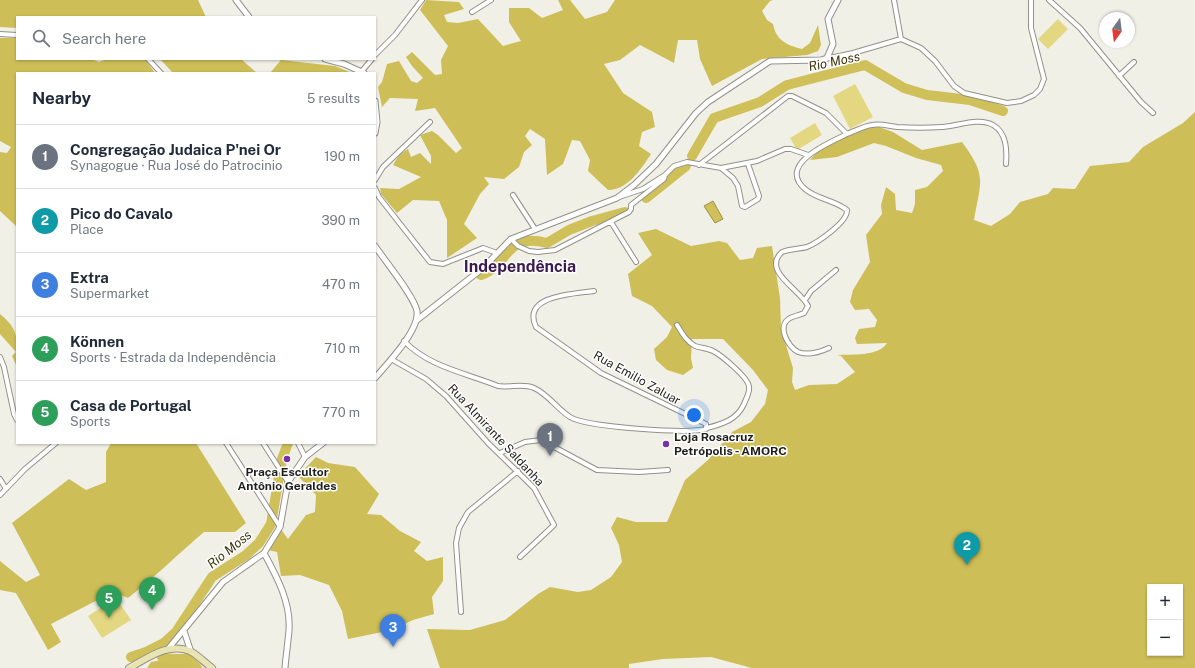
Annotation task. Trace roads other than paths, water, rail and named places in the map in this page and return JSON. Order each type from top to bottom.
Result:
[{"type":"main road","points":[[130,668],[162,651],[176,648],[191,652],[212,668]]},
{"type":"street","points":[[236,0],[248,16]]},
{"type":"street","points":[[376,54],[395,35],[422,0]]},
{"type":"street","points":[[472,12],[491,0]]},
{"type":"street","points":[[821,60],[827,58],[833,48],[828,19],[838,0]]},
{"type":"street","points":[[894,0],[901,39]]},
{"type":"street","points":[[617,198],[645,176],[696,113],[708,102],[770,61],[821,60],[853,53],[901,39],[921,48],[935,61],[954,86],[964,93],[1007,103],[1021,101],[1034,96],[1043,84],[1044,80],[1034,43],[1030,13],[1031,0]]},
{"type":"street","points":[[1049,0],[1080,28],[1141,102],[1153,113]]},
{"type":"street","points":[[0,34],[16,35]]},
{"type":"street","points":[[149,60],[160,72]]},
{"type":"street","points":[[329,60],[344,64],[363,72],[371,60]]},
{"type":"street","points":[[1119,76],[1134,62]]},
{"type":"street","points":[[699,165],[788,96],[792,96],[826,113],[847,134]]},
{"type":"street","points":[[376,178],[383,167],[430,122]]},
{"type":"street","points":[[829,348],[810,354],[799,352],[789,344],[784,327],[789,318],[807,310],[808,306],[805,300],[780,276],[777,259],[782,252],[806,247],[814,243],[836,228],[847,213],[844,208],[836,203],[805,190],[799,182],[799,167],[808,155],[847,134],[871,125],[942,127],[983,123],[993,125],[1004,140],[1007,150],[1006,164]]},
{"type":"street","points":[[416,320],[482,268],[511,239],[643,189],[665,175],[674,166],[681,163],[687,162],[721,168],[748,164],[785,149],[791,149],[808,155]]},
{"type":"street","points":[[721,168],[733,178],[738,186],[742,206],[746,207],[758,199],[759,196],[748,164]]},
{"type":"street","points":[[511,239],[518,246],[538,252],[555,250],[629,212],[631,205],[664,179],[665,175]]},
{"type":"street","points":[[376,190],[379,197],[430,262],[443,264],[482,248],[497,253]]},
{"type":"street","points":[[513,195],[535,229]]},
{"type":"street","points":[[610,222],[636,262]]},
{"type":"street","points":[[376,247],[414,304],[417,311],[416,320],[404,342],[376,377]]},
{"type":"street","points":[[805,300],[811,290],[836,270]]},
{"type":"street","name":"Rua Emilio Zaluar","points":[[594,291],[562,296],[541,303],[533,312],[533,320],[536,327],[601,372],[706,424],[707,428]]},
{"type":"street","points":[[404,342],[428,360],[498,386],[507,388],[520,386],[534,388],[569,417],[580,421],[608,426],[686,430],[707,428],[726,423],[738,413],[746,400],[750,386],[726,360],[712,350],[695,346],[685,338],[677,325]]},
{"type":"street","points":[[0,358],[3,362],[16,418]]},
{"type":"street","name":"Rua Almirante Saldanha","points":[[391,359],[420,375],[436,387],[488,443],[500,453],[534,488],[554,525],[520,557]]},
{"type":"street","points":[[500,453],[525,442],[541,440],[598,470],[639,472],[668,470]]},
{"type":"street","points":[[0,496],[39,456],[55,444]]},
{"type":"street","points":[[227,444],[279,527]]},
{"type":"street","points":[[265,444],[288,482]]},
{"type":"street","points":[[298,444],[305,457]]},
{"type":"street","points":[[168,649],[223,582],[264,553],[279,527],[288,482],[305,457],[322,444]]},
{"type":"street","points":[[461,612],[456,543],[459,528],[468,512],[518,471]]},
{"type":"street","points":[[0,480],[6,489]]},
{"type":"street","points":[[264,553],[276,576],[286,604],[289,629],[285,668]]},
{"type":"street","points":[[184,631],[191,652]]},
{"type":"waterway","name":"Rio Moss","points":[[692,156],[714,118],[760,102],[787,85],[865,65],[904,88],[927,95],[970,100],[1003,111]]},
{"type":"waterway","name":"Rio Moss","points":[[646,198],[686,166]]},
{"type":"waterway","name":"Rio Moss","points":[[481,275],[491,270],[498,264],[515,245],[533,241],[547,243],[569,230],[592,221],[625,212]]},
{"type":"waterway","name":"Rio Moss","points":[[131,657],[146,652],[164,643],[176,632],[212,577],[246,555],[259,543],[271,524],[282,459],[288,444]]},
{"type":"waterway","points":[[162,657],[172,659],[189,659],[197,668]]},
{"type":"place","name":"Loja Rosacruz Petrópolis - AMORC","points":[[666,444]]},
{"type":"place","name":"Congregação Judaica P'nei Or","points":[[550,456]]},
{"type":"place","name":"Praça Escultor Antônio Geraldes","points":[[287,459]]},
{"type":"place","name":"Pico do Cavalo","points":[[967,565]]},
{"type":"place","name":"Können","points":[[152,610]]},
{"type":"place","name":"Casa de Portugal","points":[[109,618]]},
{"type":"place","name":"Extra","points":[[393,647]]},
{"type":"district","name":"Independência","points":[[520,266]]}]
